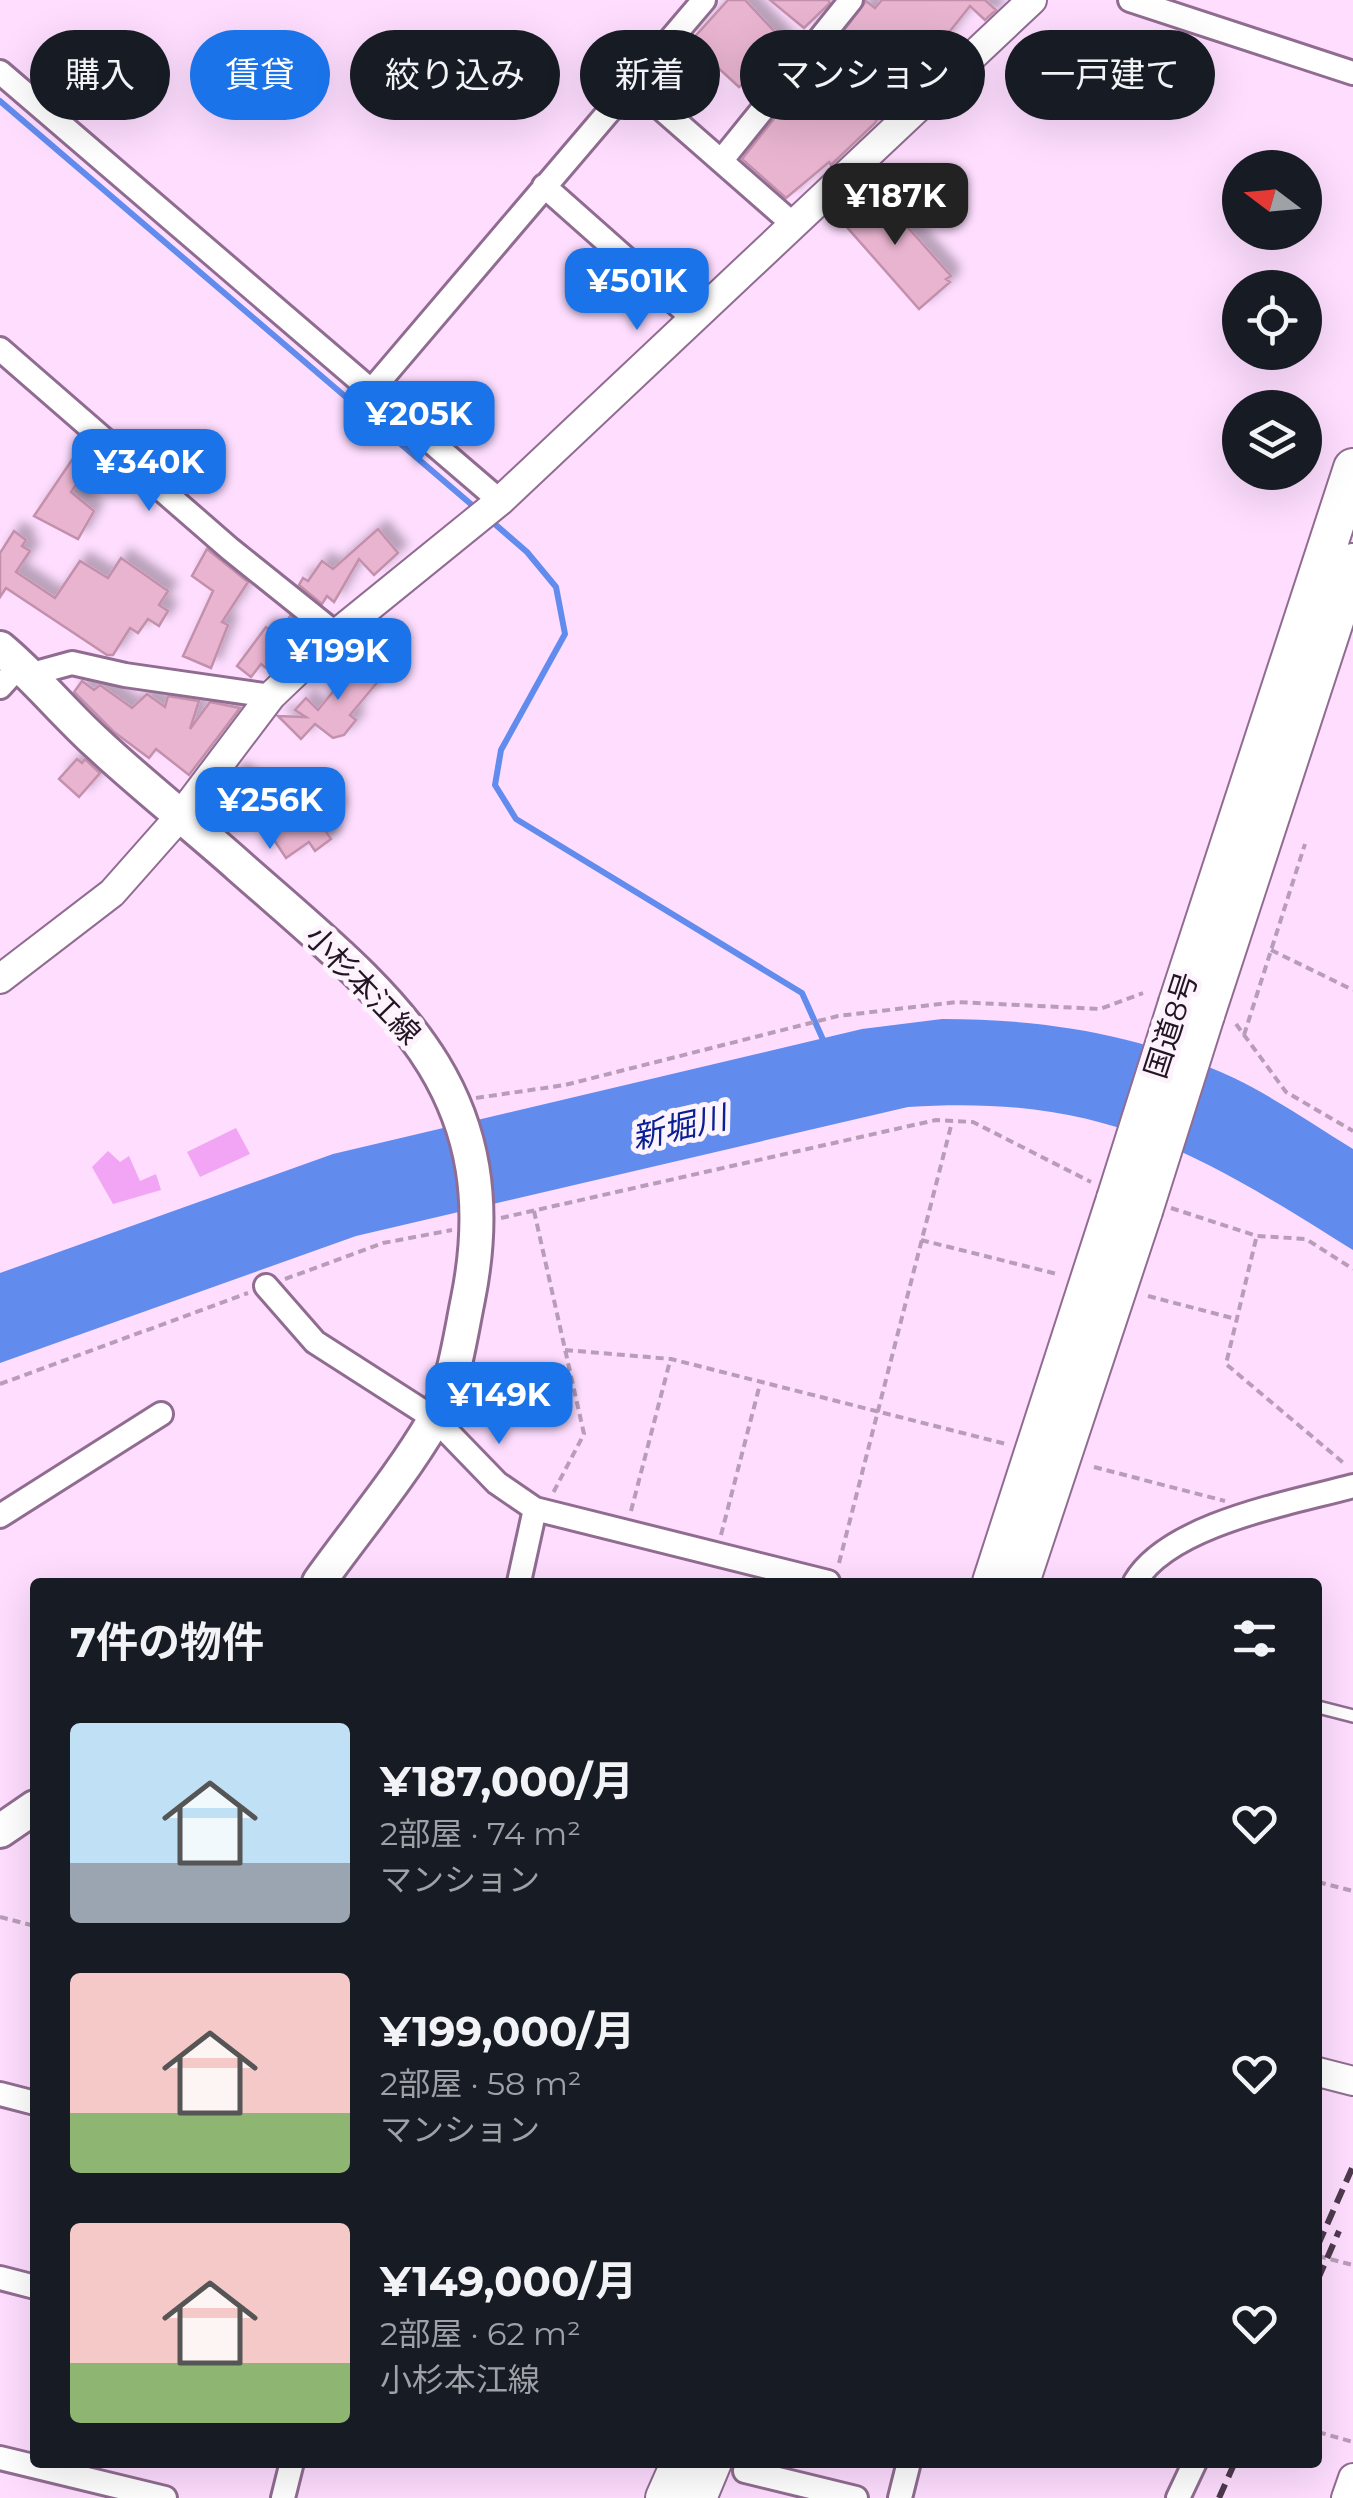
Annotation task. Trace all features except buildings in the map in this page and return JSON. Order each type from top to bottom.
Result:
[{"type":"highway","name":"国道8号","points":[[1021,1578],[1131,1200],[1353,468]]},
{"type":"highway","name":"国道8号","points":[[1190,1009],[1353,563]]},
{"type":"highway","name":"国道8号","points":[[993,1578],[1131,1200]]},
{"type":"highway","points":[[665,2498],[678,2468]]},
{"type":"highway","points":[[697,2498],[727,2468]]},
{"type":"main road","name":"小杉本江線","points":[[13,668],[391,1004],[434,1060],[457,1108],[478,1218],[457,1352],[435,1420],[323,1578]]},
{"type":"main road","points":[[0,1831],[30,1810]]},
{"type":"street","points":[[678,30],[704,0]]},
{"type":"street","points":[[721,161],[850,0]]},
{"type":"street","points":[[0,979],[112,893],[181,815],[270,696],[336,634],[500,501],[1032,0]]},
{"type":"street","points":[[1130,0],[1353,72]]},
{"type":"street","points":[[0,72],[500,501]]},
{"type":"street","points":[[371,391],[600,120]]},
{"type":"street","points":[[674,120],[794,224]]},
{"type":"street","points":[[544,186],[694,319]]},
{"type":"street","points":[[0,349],[230,549],[336,634]]},
{"type":"street","points":[[13,668],[72,663],[124,676],[270,696]]},
{"type":"street","points":[[266,1286],[315,1342],[435,1420],[497,1484],[539,1510],[716,1554],[834,1573]]},
{"type":"street","points":[[0,1516],[161,1414]]},
{"type":"street","points":[[1138,1578],[1152,1559],[1245,1515],[1353,1486]]},
{"type":"street","points":[[521,1578],[539,1510]]},
{"type":"street","points":[[1322,2073],[1353,2081]]},
{"type":"street","points":[[0,2094],[30,2102]]},
{"type":"street","points":[[0,2278],[30,2286]]},
{"type":"street","points":[[0,2458],[30,2465]]},
{"type":"street","points":[[41,2468],[165,2498]]},
{"type":"street","points":[[283,2498],[290,2468]]},
{"type":"street","points":[[732,2468],[856,2498]]},
{"type":"street","points":[[900,2498],[908,2468]]},
{"type":"street","points":[[1178,2498],[1192,2468]]},
{"type":"street","points":[[1346,2498],[1353,2478]]},
{"type":"lane","points":[[1322,1708],[1353,1716]]},
{"type":"path","points":[[1244,1034],[1305,844]]},
{"type":"path","points":[[1271,950],[1353,990]]},
{"type":"path","points":[[457,1108],[838,1016],[957,1002],[1190,1009],[1244,1034],[1286,1092],[1353,1131]]},
{"type":"path","points":[[834,1573],[952,1121]]},
{"type":"path","points":[[0,1384],[383,1243],[478,1218],[917,1124],[952,1121],[973,1122],[1131,1200],[1257,1236],[1306,1239],[1353,1269]]},
{"type":"path","points":[[533,1209],[584,1434],[539,1510]]},
{"type":"path","points":[[1257,1236],[1226,1364],[1353,1471]]},
{"type":"path","points":[[921,1240],[1057,1274]]},
{"type":"path","points":[[1148,1296],[1236,1320]]},
{"type":"path","points":[[565,1350],[671,1359],[1006,1444]]},
{"type":"path","points":[[626,1530],[671,1359]]},
{"type":"path","points":[[716,1554],[761,1382]]},
{"type":"path","points":[[1094,1467],[1232,1503],[1245,1515]]},
{"type":"path","points":[[1322,1883],[1353,1891]]},
{"type":"path","points":[[0,1917],[30,1925]]},
{"type":"path","points":[[1322,2257],[1353,2265]]},
{"type":"path","points":[[1322,2433],[1353,2442]]},
{"type":"shaded area","points":[[236,1128],[250,1154],[200,1177],[187,1152]]},
{"type":"shaded area","points":[[108,1151],[120,1162],[129,1156],[140,1181],[156,1174],[161,1190],[113,1204],[92,1167]]},
{"type":"water","name":"新堀川","points":[[942,1019],[1054,1026],[1127,1040],[1199,1063],[1264,1094],[1353,1149],[1353,1250],[1244,1184],[1144,1136],[1092,1120],[1037,1110],[976,1105],[908,1107],[356,1236],[0,1363],[0,1273],[333,1154],[862,1029]]},
{"type":"waterway","points":[[0,101],[479,511]]},
{"type":"waterway","points":[[489,519],[527,552],[556,587],[565,634],[501,750],[495,785],[516,819],[802,993],[825,1044]]},
{"type":"railway","points":[[1322,2236],[1353,2166]]},
{"type":"railway","points":[[1322,2270],[1339,2231]]},
{"type":"railway","points":[[1219,2498],[1232,2468]]}]
